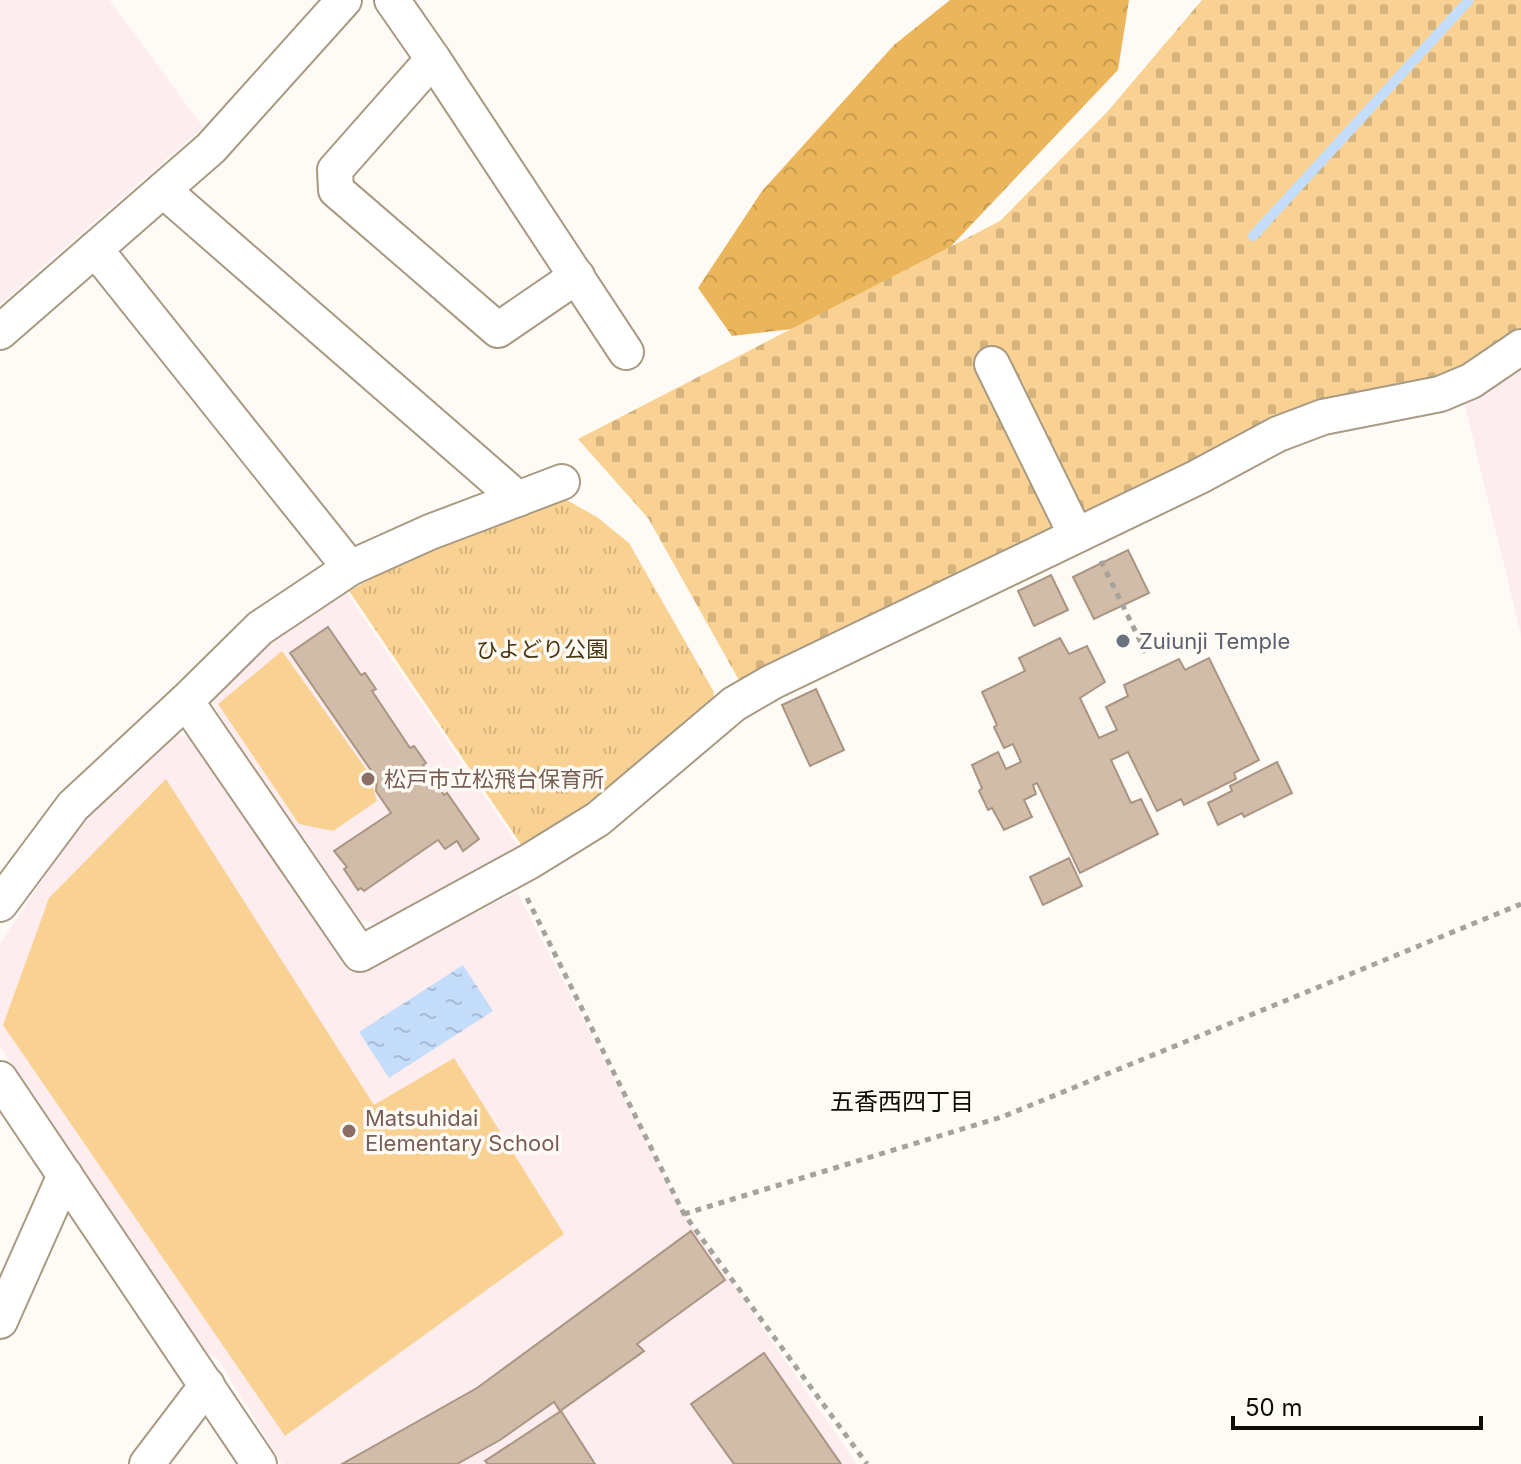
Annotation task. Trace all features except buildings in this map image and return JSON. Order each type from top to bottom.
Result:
[{"type":"street","points":[[0,332],[211,148],[344,0]]},
{"type":"street","points":[[392,0],[626,352]]},
{"type":"street","points":[[433,59],[335,170],[336,190],[498,330],[577,276]]},
{"type":"street","points":[[163,190],[518,499]]},
{"type":"street","points":[[95,249],[350,568]]},
{"type":"street","points":[[186,701],[360,954],[513,871],[598,819],[734,704],[772,682],[1198,477],[1278,434],[1323,417],[1440,394],[1471,381],[1521,347]]},
{"type":"street","points":[[992,364],[1076,535]]},
{"type":"street","points":[[0,904],[73,806],[260,628],[350,568],[430,532],[562,482]]},
{"type":"street","points":[[0,1079],[259,1464]]},
{"type":"street","points":[[0,1321],[65,1175]]},
{"type":"street","points":[[147,1464],[207,1385]]},
{"type":"path","points":[[1100,559],[1148,657]]},
{"type":"path","points":[[513,871],[684,1214],[867,1464]]},
{"type":"path","points":[[684,1214],[1002,1117],[1521,904]]},
{"type":"shaded area","points":[[0,0],[109,0],[203,127],[0,304]]},
{"type":"shaded area","points":[[1521,363],[1521,634],[1464,402]]},
{"type":"shaded area","name":"松戸市立松飛台保育所","points":[[347,593],[520,848],[380,924],[356,919],[216,710],[213,695],[272,642]]},
{"type":"shaded area","name":"Matsuhidai Elementary School","points":[[191,735],[355,972],[517,892],[684,1214],[857,1464],[282,1464],[218,1359],[206,1353],[0,1047],[0,944],[84,817],[170,738]]},
{"type":"green space","points":[[950,0],[1129,0],[1118,70],[936,262],[818,326],[732,336],[698,288],[762,191],[894,45]]},
{"type":"green space","points":[[1202,0],[1521,0],[1521,333],[1447,383],[1439,377],[740,682],[648,518],[578,439],[1000,221],[1108,111]]},
{"type":"green space","name":"ひよどり公園","points":[[563,498],[597,517],[629,543],[714,692],[713,702],[608,795],[522,846],[349,591],[432,546]]},
{"type":"green space","points":[[282,651],[369,773],[377,801],[333,831],[299,824],[218,704]]},
{"type":"green space","points":[[166,779],[374,1105],[454,1058],[564,1234],[285,1436],[3,1025],[49,898]]},
{"type":"water","points":[[463,965],[493,1011],[389,1078],[359,1032]]},
{"type":"waterway","points":[[1253,236],[1469,0]]},
{"type":"place","name":"Zuiunji Temple","points":[[1123,641]]},
{"type":"place","name":"松戸市立松飛台保育所","points":[[368,779]]},
{"type":"place","name":"Matsuhidai Elementary School","points":[[349,1131]]},
{"type":"district","name":"五香西四丁目","points":[[902,1102]]}]
